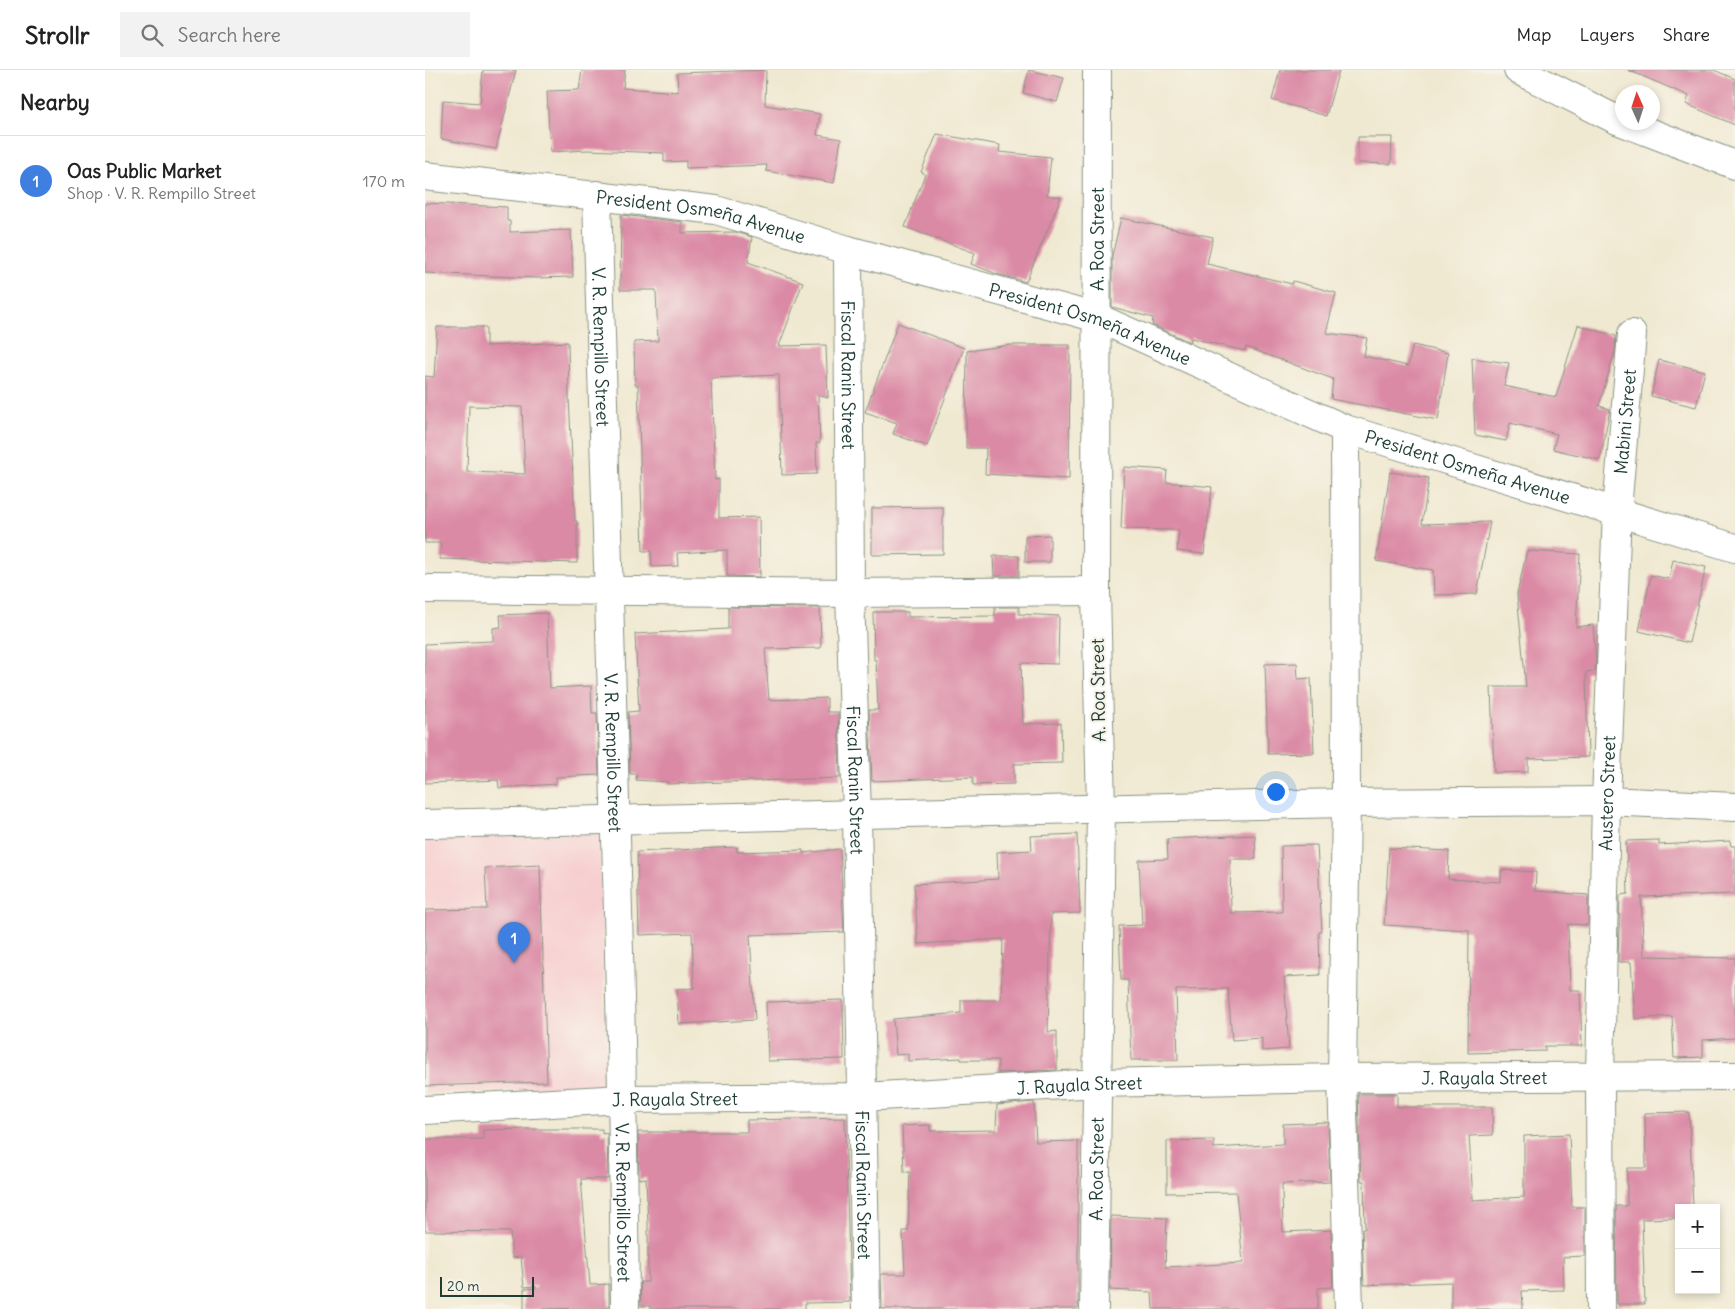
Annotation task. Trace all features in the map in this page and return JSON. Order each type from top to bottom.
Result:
[{"type":"main road","name":"A. Roa Street","points":[[1094,1309],[1101,809],[1096,591],[1097,70]]},
{"type":"main road","points":[[1518,70],[1617,120],[1735,165]]},
{"type":"main road","name":"President Osmeña Avenue","points":[[425,176],[716,210],[848,250],[1098,318],[1345,429],[1617,510],[1735,548]]},
{"type":"main road","name":"V. R. Rempillo Street","points":[[597,195],[608,592],[617,819],[625,1309]]},
{"type":"main road","name":"Fiscal Ranin Street","points":[[848,250],[849,593],[857,815],[866,1309]]},
{"type":"main road","name":"Mabini Street","points":[[1617,510],[1632,334]]},
{"type":"main road","points":[[1345,429],[1347,803],[1342,1078],[1349,1309]]},
{"type":"main road","name":"Austero Street","points":[[1601,1309],[1600,1076],[1606,800],[1617,510]]},
{"type":"main road","points":[[425,589],[849,593],[1096,591]]},
{"type":"main road","points":[[425,824],[1347,803],[1606,800],[1735,807]]},
{"type":"main road","name":"J. Rayala Street","points":[[425,1110],[623,1099],[863,1097],[1098,1083],[1342,1078],[1735,1076]]},
{"type":"shaded area","points":[[599,833],[607,1088],[425,1093],[425,838]]},
{"type":"building","points":[[483,70],[516,70],[496,149],[441,139],[443,100],[480,103]]},
{"type":"building","points":[[582,70],[625,70],[623,88],[678,92],[677,73],[766,70],[765,105],[820,114],[817,135],[841,139],[834,183],[766,171],[767,165],[686,168],[686,161],[664,162],[664,153],[588,150],[550,152],[547,91],[579,90]]},
{"type":"building","points":[[1029,70],[1064,78],[1057,102],[1023,93]]},
{"type":"building","points":[[1280,70],[1339,70],[1326,116],[1272,100]]},
{"type":"building","points":[[1628,70],[1714,70],[1735,79],[1735,125],[1686,104],[1689,96]]},
{"type":"building","points":[[937,134],[1000,145],[999,152],[1051,157],[1047,195],[1061,197],[1026,282],[971,264],[975,253],[905,227],[925,174],[921,172]]},
{"type":"building","points":[[1358,137],[1392,137],[1391,164],[1358,163]]},
{"type":"building","points":[[425,203],[507,207],[507,221],[510,221],[510,232],[571,230],[573,277],[536,278],[425,273]]},
{"type":"building","points":[[621,215],[682,222],[682,233],[736,232],[752,237],[748,262],[803,282],[779,346],[826,345],[828,398],[818,395],[820,443],[816,443],[817,474],[782,475],[779,375],[711,378],[715,480],[719,479],[719,518],[759,517],[760,577],[727,576],[727,550],[677,553],[678,566],[652,567],[651,551],[643,551],[638,385],[635,385],[634,342],[658,341],[656,290],[620,290]]},
{"type":"building","points":[[1121,218],[1213,237],[1207,264],[1292,284],[1293,281],[1336,293],[1326,333],[1367,338],[1364,356],[1408,366],[1413,345],[1448,353],[1438,420],[1331,399],[1333,379],[1246,347],[1245,351],[1191,338],[1190,342],[1152,325],[1153,318],[1112,307],[1112,256]]},
{"type":"building","points":[[898,323],[964,348],[927,446],[893,434],[897,423],[865,412]]},
{"type":"building","points":[[1578,325],[1616,336],[1615,351],[1599,406],[1610,409],[1600,460],[1553,449],[1557,434],[1510,423],[1506,441],[1475,435],[1472,358],[1509,363],[1504,386],[1556,397]]},
{"type":"building","points":[[437,327],[486,327],[486,346],[568,342],[575,521],[577,521],[577,563],[440,559],[441,543],[425,543],[425,376],[434,377]],"holes":[[[469,406],[522,407],[525,474],[467,472]]]},
{"type":"building","points":[[1010,345],[1070,345],[1069,479],[985,474],[986,448],[966,448],[967,351]]},
{"type":"building","points":[[1659,360],[1705,371],[1696,407],[1651,396]]},
{"type":"building","points":[[1124,467],[1167,470],[1166,482],[1212,487],[1204,554],[1177,551],[1179,530],[1121,529]]},
{"type":"building","points":[[1390,472],[1429,478],[1422,524],[1490,522],[1477,594],[1434,595],[1433,570],[1376,561]]},
{"type":"building","points":[[943,507],[943,554],[872,555],[872,508]]},
{"type":"building","points":[[1050,535],[1050,562],[1025,562],[1025,536]]},
{"type":"building","points":[[1527,551],[1580,554],[1576,627],[1593,625],[1596,662],[1595,671],[1586,672],[1588,757],[1528,759],[1528,772],[1494,773],[1491,687],[1526,687],[1517,594]]},
{"type":"building","points":[[993,556],[1019,556],[1019,576],[994,576]]},
{"type":"building","points":[[1673,560],[1706,567],[1689,643],[1639,631],[1651,575],[1669,579]]},
{"type":"building","points":[[728,607],[820,608],[821,648],[765,649],[769,700],[827,698],[827,712],[838,712],[840,778],[668,784],[668,782],[636,780],[637,774],[630,774],[628,712],[639,711],[635,634],[728,629]]},
{"type":"building","points":[[995,607],[1019,607],[1019,614],[1059,616],[1058,664],[1021,663],[1023,724],[1061,723],[1062,763],[1014,764],[1014,784],[973,785],[973,777],[872,781],[869,710],[878,710],[873,612],[908,612],[908,617],[995,616]]},
{"type":"building","points":[[547,613],[550,688],[591,686],[592,713],[597,713],[599,775],[556,777],[556,784],[499,788],[498,780],[425,783],[425,644],[493,641],[493,628],[501,627],[500,615]]},
{"type":"building","points":[[1297,663],[1298,679],[1311,678],[1314,753],[1268,754],[1265,664]]},
{"type":"building","points":[[1077,834],[1080,913],[1051,914],[1048,1032],[1057,1031],[1057,1070],[998,1073],[998,1060],[961,1060],[961,1058],[908,1061],[908,1054],[896,1055],[893,1019],[961,1013],[961,1000],[1001,1000],[1003,939],[918,944],[914,884],[998,879],[997,852],[1032,850],[1031,836]]},
{"type":"building","points":[[1255,835],[1256,859],[1230,859],[1231,913],[1282,912],[1281,846],[1317,845],[1322,932],[1319,932],[1320,975],[1284,977],[1289,1049],[1262,1051],[1262,1038],[1232,1040],[1228,989],[1176,990],[1178,1060],[1131,1060],[1128,980],[1121,980],[1119,926],[1142,925],[1139,860],[1168,859],[1167,839]]},
{"type":"building","points":[[1659,840],[1659,845],[1730,841],[1731,846],[1735,846],[1735,894],[1641,897],[1644,956],[1735,958],[1735,1038],[1703,1040],[1703,1057],[1674,1058],[1672,1016],[1635,1019],[1631,962],[1618,962],[1620,895],[1628,894],[1626,841]]},
{"type":"building","points":[[737,847],[737,852],[803,850],[803,853],[840,849],[844,932],[750,935],[755,1020],[679,1024],[677,989],[694,988],[692,933],[639,935],[637,852]]},
{"type":"building","points":[[1389,848],[1449,851],[1448,879],[1501,882],[1501,870],[1536,872],[1535,891],[1588,895],[1588,925],[1568,924],[1570,990],[1580,990],[1582,1046],[1545,1046],[1545,1051],[1468,1053],[1469,930],[1384,925]]},
{"type":"building","points":[[540,865],[547,1082],[425,1086],[425,910],[487,909],[485,868]]},
{"type":"building","points":[[843,1000],[844,1059],[768,1061],[766,1002]]},
{"type":"building","points":[[1358,1094],[1397,1094],[1397,1107],[1492,1107],[1493,1135],[1469,1136],[1473,1200],[1524,1197],[1524,1136],[1569,1134],[1572,1207],[1585,1207],[1585,1256],[1563,1257],[1564,1290],[1522,1291],[1523,1309],[1451,1309],[1451,1282],[1364,1285],[1362,1229],[1365,1229],[1364,1181],[1361,1181]]},
{"type":"building","points":[[1034,1102],[1036,1142],[1078,1141],[1078,1309],[882,1309],[881,1274],[905,1274],[903,1231],[908,1231],[910,1172],[904,1172],[902,1126],[930,1125],[930,1131],[996,1130],[997,1105]]},
{"type":"building","points":[[1689,1112],[1693,1204],[1675,1204],[1675,1218],[1642,1219],[1645,1304],[1617,1304],[1616,1206],[1627,1206],[1627,1168],[1646,1168],[1645,1113]]},
{"type":"building","points":[[845,1118],[850,1302],[805,1303],[805,1309],[650,1309],[650,1306],[641,1306],[640,1282],[648,1282],[648,1225],[646,1178],[639,1179],[638,1132],[747,1132],[747,1120]]},
{"type":"building","points":[[1328,1122],[1330,1182],[1282,1184],[1283,1232],[1331,1230],[1333,1287],[1318,1288],[1318,1309],[1153,1309],[1152,1292],[1110,1290],[1111,1216],[1167,1218],[1165,1267],[1243,1263],[1236,1192],[1167,1193],[1167,1141],[1214,1140],[1214,1148],[1283,1144],[1283,1124]]},
{"type":"building","points":[[602,1129],[602,1134],[607,1133],[608,1179],[581,1179],[590,1285],[609,1284],[609,1308],[524,1309],[524,1289],[536,1288],[536,1286],[524,1287],[521,1257],[512,1258],[510,1232],[425,1231],[425,1139],[483,1139],[483,1130]]},
{"type":"place","name":"Oas Public Market","points":[[514,963]]}]
